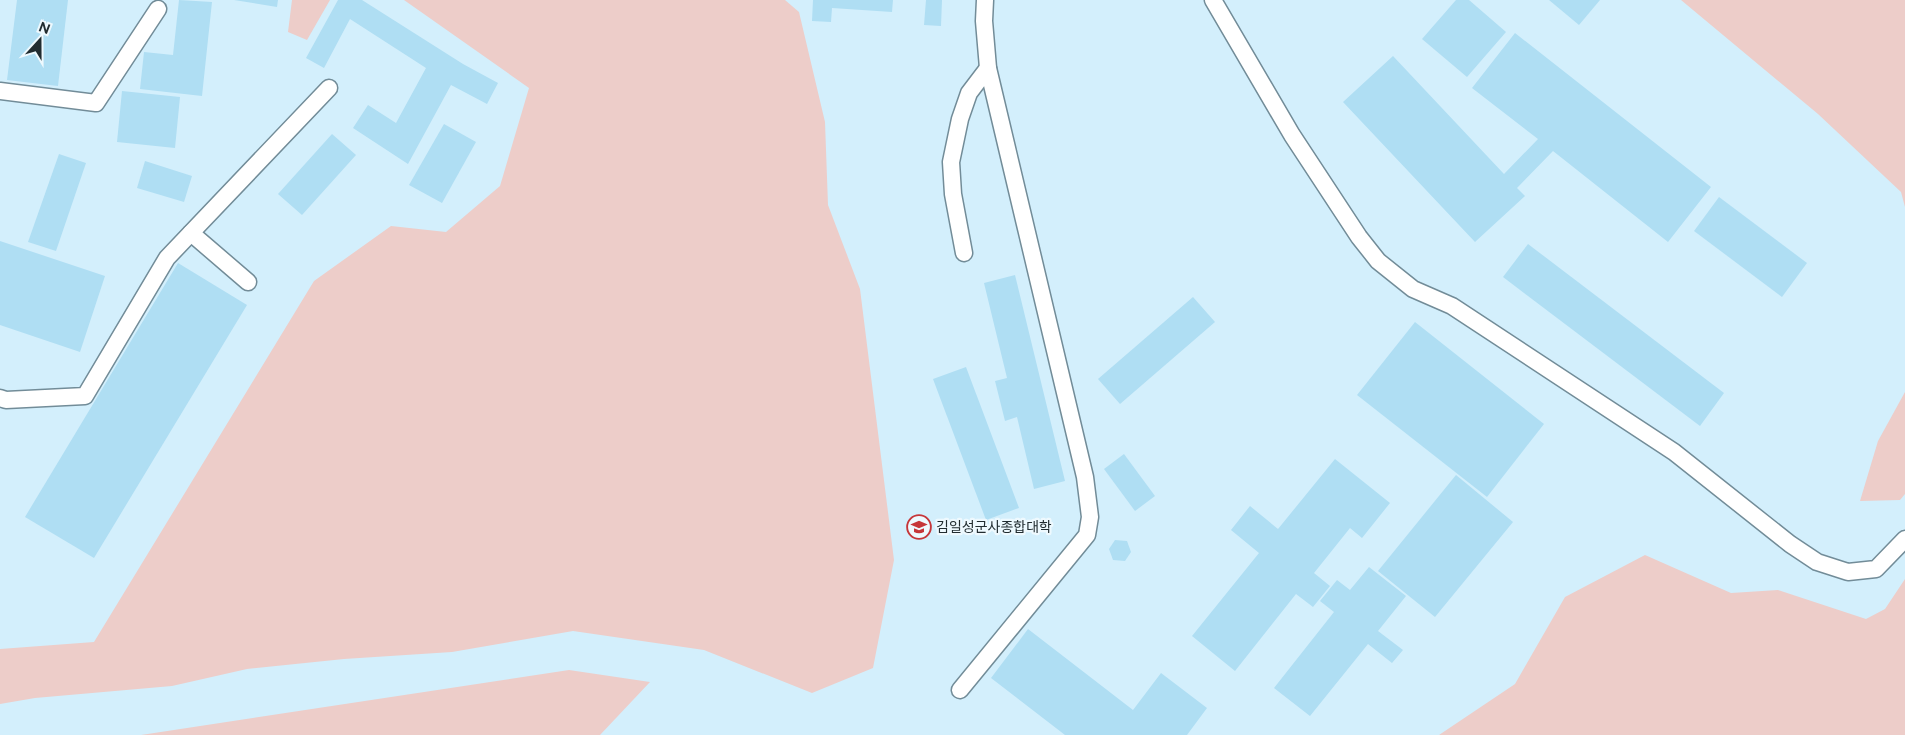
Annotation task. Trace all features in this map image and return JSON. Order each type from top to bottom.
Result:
[{"type":"lane","points":[[960,690],[1088,535],[1090,517],[1085,477],[988,68],[984,22],[985,0]]},
{"type":"lane","points":[[1213,0],[1292,135],[1359,237],[1378,261],[1413,289],[1452,306],[1674,452],[1790,544],[1817,562],[1848,572],[1876,569],[1905,538]]},
{"type":"lane","points":[[0,91],[96,102],[158,9]]},
{"type":"lane","points":[[964,253],[953,194],[951,162],[960,119],[969,93],[988,68]]},
{"type":"lane","points":[[0,398],[6,400],[85,396],[167,258],[329,88]]},
{"type":"lane","points":[[191,233],[248,282]]},
{"type":"shaded area","points":[[292,0],[330,0],[307,40],[288,32]]},
{"type":"shaded area","points":[[404,0],[785,0],[799,12],[825,122],[828,205],[860,289],[894,560],[873,668],[812,693],[704,650],[573,631],[452,652],[344,659],[247,669],[172,686],[35,698],[0,704],[0,649],[94,642],[314,281],[391,226],[446,232],[500,186],[529,88]]},
{"type":"shaded area","points":[[1681,0],[1905,0],[1905,207],[1901,192],[1818,114]]},
{"type":"shaded area","points":[[1905,392],[1905,494],[1900,500],[1860,501],[1878,441]]},
{"type":"shaded area","points":[[1645,555],[1731,593],[1778,590],[1866,619],[1885,609],[1905,579],[1905,735],[1439,735],[1515,684],[1565,597]]},
{"type":"shaded area","points":[[569,670],[650,682],[600,735],[141,735]]},
{"type":"building","points":[[17,0],[68,0],[58,86],[7,80]]},
{"type":"building","points":[[179,0],[212,2],[202,96],[140,89],[144,52],[173,55]]},
{"type":"building","points":[[234,0],[278,0],[277,7]]},
{"type":"building","points":[[338,0],[362,0],[463,64],[498,83],[487,104],[451,85],[408,164],[353,128],[368,105],[396,123],[426,68],[350,19],[324,68],[306,58]]},
{"type":"building","points":[[813,0],[893,0],[892,12],[832,8],[831,22],[812,21]]},
{"type":"building","points":[[926,0],[942,0],[941,26],[924,25]]},
{"type":"building","points":[[1456,0],[1469,0],[1506,32],[1467,77],[1422,39]]},
{"type":"building","points":[[1549,0],[1600,0],[1579,25]]},
{"type":"building","points":[[1515,33],[1711,187],[1668,242],[1553,151],[1517,188],[1525,196],[1475,242],[1343,102],[1393,56],[1504,174],[1538,139],[1472,88]]},
{"type":"building","points":[[122,91],[180,97],[175,148],[117,142]]},
{"type":"building","points":[[444,124],[476,142],[442,203],[409,185]]},
{"type":"building","points":[[332,134],[356,155],[302,215],[278,194]]},
{"type":"building","points":[[59,154],[86,163],[56,251],[28,242]]},
{"type":"building","points":[[145,161],[192,176],[184,202],[137,188]]},
{"type":"building","points":[[1719,197],[1807,263],[1782,297],[1694,231]]},
{"type":"building","points":[[0,241],[105,276],[80,352],[0,325]]},
{"type":"building","points":[[1528,244],[1724,393],[1700,426],[1503,277]]},
{"type":"building","points":[[178,263],[247,305],[94,558],[25,517]]},
{"type":"building","points":[[1015,275],[1065,481],[1034,489],[1017,417],[1005,421],[995,381],[1007,378],[984,283]]},
{"type":"building","points":[[1193,297],[1215,322],[1120,404],[1098,379]]},
{"type":"building","points":[[1415,322],[1544,424],[1487,497],[1357,395]]},
{"type":"building","points":[[966,367],[1019,508],[986,520],[933,379]]},
{"type":"building","points":[[1124,454],[1155,496],[1135,511],[1104,469]]},
{"type":"building","points":[[1335,459],[1390,503],[1362,538],[1350,528],[1314,573],[1330,586],[1313,607],[1296,594],[1235,671],[1192,636],[1259,553],[1231,530],[1250,506],[1278,529]]},
{"type":"building","points":[[1456,475],[1513,522],[1435,617],[1378,571]]},
{"type":"building","points":[[1115,540],[1127,541],[1131,552],[1125,561],[1113,560],[1109,549]]},
{"type":"building","points":[[1369,567],[1406,596],[1378,631],[1403,650],[1392,663],[1368,644],[1310,716],[1274,688],[1334,612],[1320,601],[1337,580],[1350,590]]},
{"type":"building","points":[[1028,629],[1133,710],[1161,673],[1207,708],[1187,735],[1065,735],[991,678]]},
{"type":"place","name":"김일성군사종합대학","points":[[919,527]]}]
